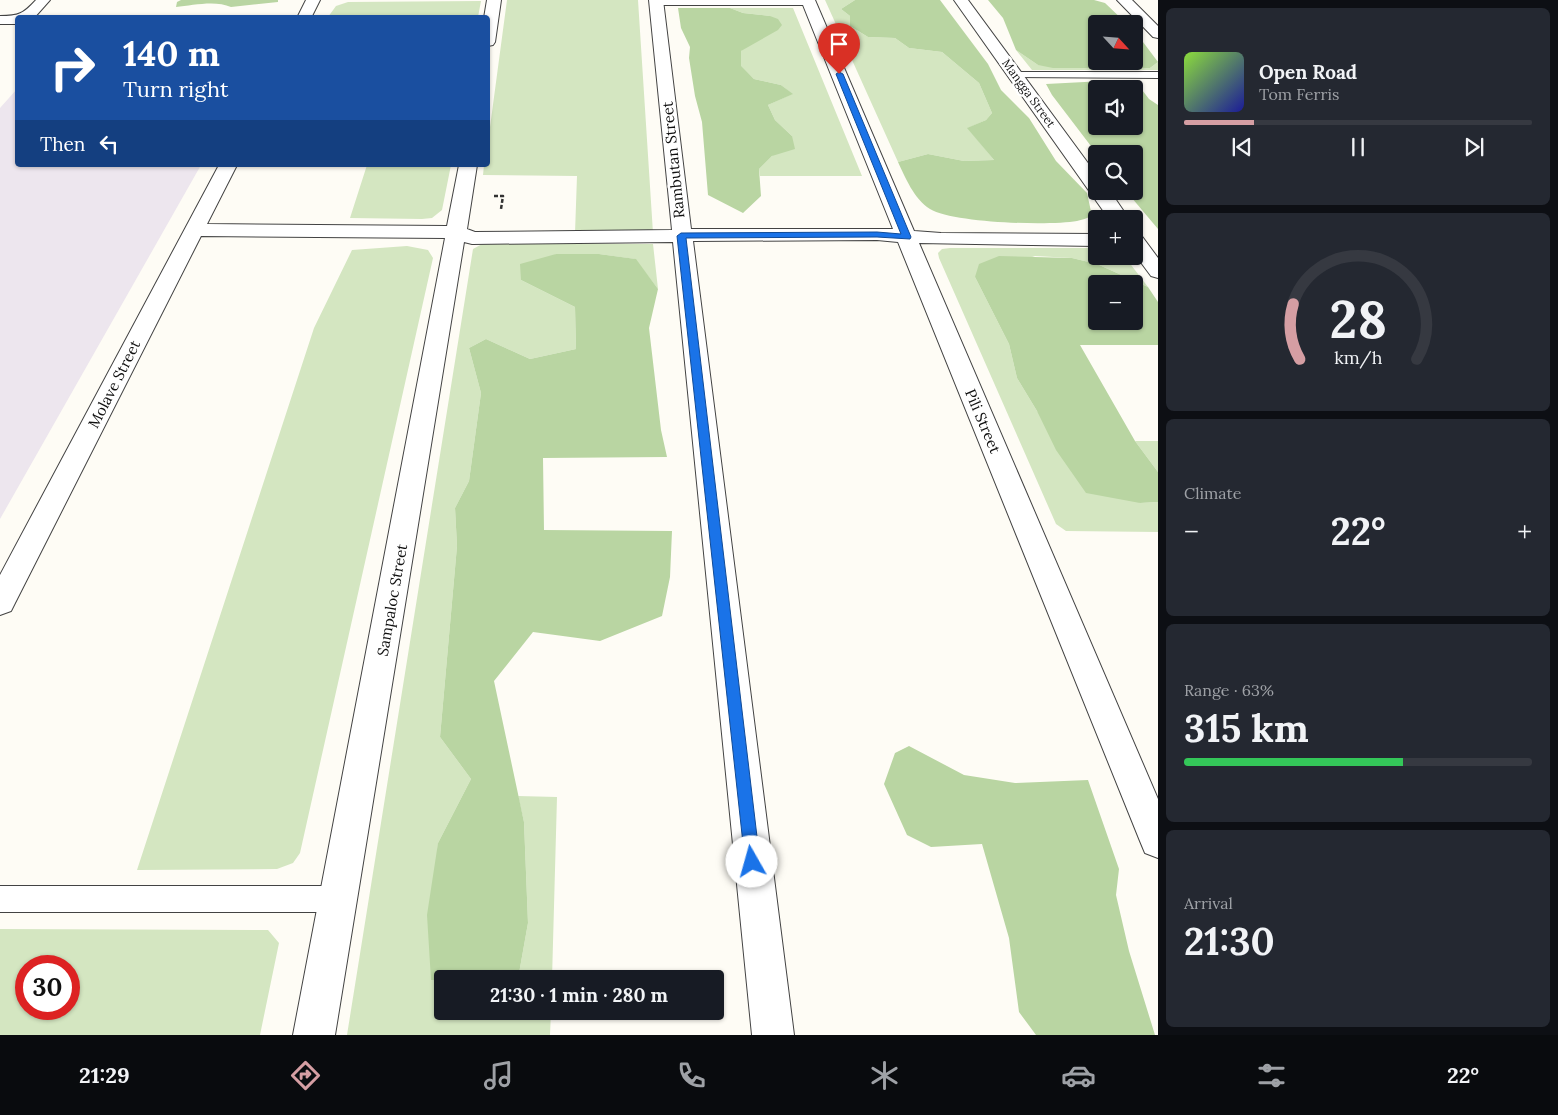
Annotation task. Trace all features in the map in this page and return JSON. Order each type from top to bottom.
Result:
[{"type":"street","points":[[28,15],[43,0]]},
{"type":"street","points":[[306,15],[313,0]]},
{"type":"street","points":[[490,28],[494,0]]},
{"type":"street","name":"Mangga Street","points":[[961,0],[1088,175]]},
{"type":"street","points":[[1124,0],[1158,34]]},
{"type":"street","name":"Rambutan Street","points":[[657,1],[681,236],[773,1035]]},
{"type":"street","name":"Pili Street","points":[[809,1],[1158,841]]},
{"type":"street","points":[[0,20],[15,20]]},
{"type":"street","name":"Molave Street","points":[[0,603],[227,167]]},
{"type":"street","name":"Sampaloc Street","points":[[314,1035],[468,167]]},
{"type":"street","points":[[194,230],[457,232],[472,238],[654,238],[681,236],[877,234],[941,239],[1088,240]]},
{"type":"street","points":[[1143,252],[1158,272]]},
{"type":"lane","points":[[657,1],[809,1]]},
{"type":"lane","points":[[1017,75],[1158,75]]},
{"type":"lane","points":[[0,899],[339,899]]},
{"type":"shaded area","points":[[15,91],[15,167],[200,167],[0,519],[0,108]]},
{"type":"green space","points":[[181,0],[278,0],[278,2],[231,7],[211,3],[176,7],[177,2]]},
{"type":"green space","points":[[507,0],[638,0],[653,233],[575,233],[577,176],[483,175],[484,167],[490,167],[490,127]]},
{"type":"green space","points":[[825,0],[855,0],[841,9],[850,16],[850,26],[868,37],[895,38],[909,48],[942,52],[979,83],[992,113],[986,120],[968,128],[994,160],[964,161],[928,154],[898,162]]},
{"type":"green space","points":[[855,0],[940,0],[988,64],[1001,90],[1029,118],[1056,161],[1087,193],[1091,210],[1088,210],[1088,218],[1079,221],[1045,223],[1002,222],[942,214],[924,205],[911,187],[898,162],[928,154],[964,161],[994,160],[967,128],[986,120],[992,113],[979,83],[942,52],[909,48],[895,38],[868,37],[850,26],[850,16],[841,9]]},
{"type":"green space","points":[[988,0],[1094,0],[1105,3],[1118,15],[1088,15],[1088,68],[1053,68],[1038,65],[1016,50],[1003,18]]},
{"type":"green space","points":[[481,1],[478,15],[329,15],[336,6],[348,2]]},
{"type":"green space","points":[[678,8],[730,8],[743,13],[770,16],[778,19],[782,25],[778,30],[741,51],[741,66],[754,79],[781,85],[793,94],[768,105],[775,120],[792,136],[795,149],[772,156],[759,169],[761,196],[743,213],[708,195],[702,122],[695,96],[689,58],[690,47],[681,28]]},
{"type":"green space","points":[[730,8],[793,8],[862,176],[760,176],[759,169],[792,136],[775,120],[768,105],[792,94],[781,85],[754,79],[741,67],[741,51],[770,16],[743,13]]},
{"type":"green space","points":[[1143,42],[1158,62],[1150,68],[1143,68]]},
{"type":"green space","points":[[1016,50],[1038,65],[1088,66],[1088,70],[1032,70]]},
{"type":"green space","points":[[1158,62],[1158,70],[1143,70],[1143,68],[1150,68]]},
{"type":"green space","points":[[1088,82],[1088,135],[1143,135],[1143,91],[1149,99],[1158,105],[1158,229],[1134,200],[1143,200],[1143,145],[1090,145],[1052,95],[1046,84]]},
{"type":"green space","points":[[366,167],[451,167],[442,210],[432,218],[350,218]]},
{"type":"green space","points":[[484,243],[653,244],[658,289],[635,259],[599,254],[556,254],[521,280],[575,307],[576,349],[530,359],[486,339],[469,348],[481,393],[469,481],[455,508],[457,546],[440,737],[471,779],[438,843],[431,980],[434,981],[434,1020],[551,1020],[550,1035],[347,1035],[473,249]]},
{"type":"green space","points":[[407,246],[428,250],[433,258],[300,853],[293,863],[277,869],[137,870],[314,328],[352,250]]},
{"type":"green space","points":[[1088,248],[1088,262],[1072,258],[1035,256],[975,277],[1009,344],[1017,378],[1037,411],[1140,503],[1158,502],[1158,532],[1066,531],[1056,524],[939,258],[938,253],[942,249]]},
{"type":"green space","points":[[556,254],[599,254],[636,259],[658,289],[649,328],[661,430],[667,457],[543,458],[544,530],[672,531],[670,577],[662,616],[600,641],[533,632],[494,681],[524,822],[528,923],[520,970],[434,970],[434,981],[431,980],[427,915],[438,843],[471,779],[440,737],[457,546],[455,508],[469,481],[481,393],[469,348],[486,339],[530,359],[576,349],[575,307],[521,280],[520,264]]},
{"type":"green space","points":[[999,256],[1072,258],[1088,262],[1088,265],[1099,265],[1121,275],[1088,275],[1088,330],[1143,330],[1143,285],[1148,287],[1158,302],[1158,345],[1080,345],[1135,441],[1158,472],[1158,502],[1140,503],[1086,493],[1056,450],[1037,411],[1017,378],[1009,344],[975,277],[979,264]]},
{"type":"green space","points":[[1099,265],[1131,265],[1139,275],[1121,275]]},
{"type":"green space","points":[[1135,441],[1158,441],[1158,472]]},
{"type":"green space","points":[[909,746],[964,775],[1015,783],[1088,780],[1119,869],[1116,895],[1129,951],[1155,1035],[1036,1035],[1019,1012],[1009,938],[982,844],[931,847],[907,835],[884,784],[895,753]]},
{"type":"green space","points":[[518,796],[557,797],[552,970],[520,970],[528,923],[524,822]]},
{"type":"green space","points":[[0,929],[268,930],[279,943],[260,1035],[0,1035]]},
{"type":"route","points":[[752,862],[681,236],[701,234],[877,234],[907,237],[839,74]]}]
